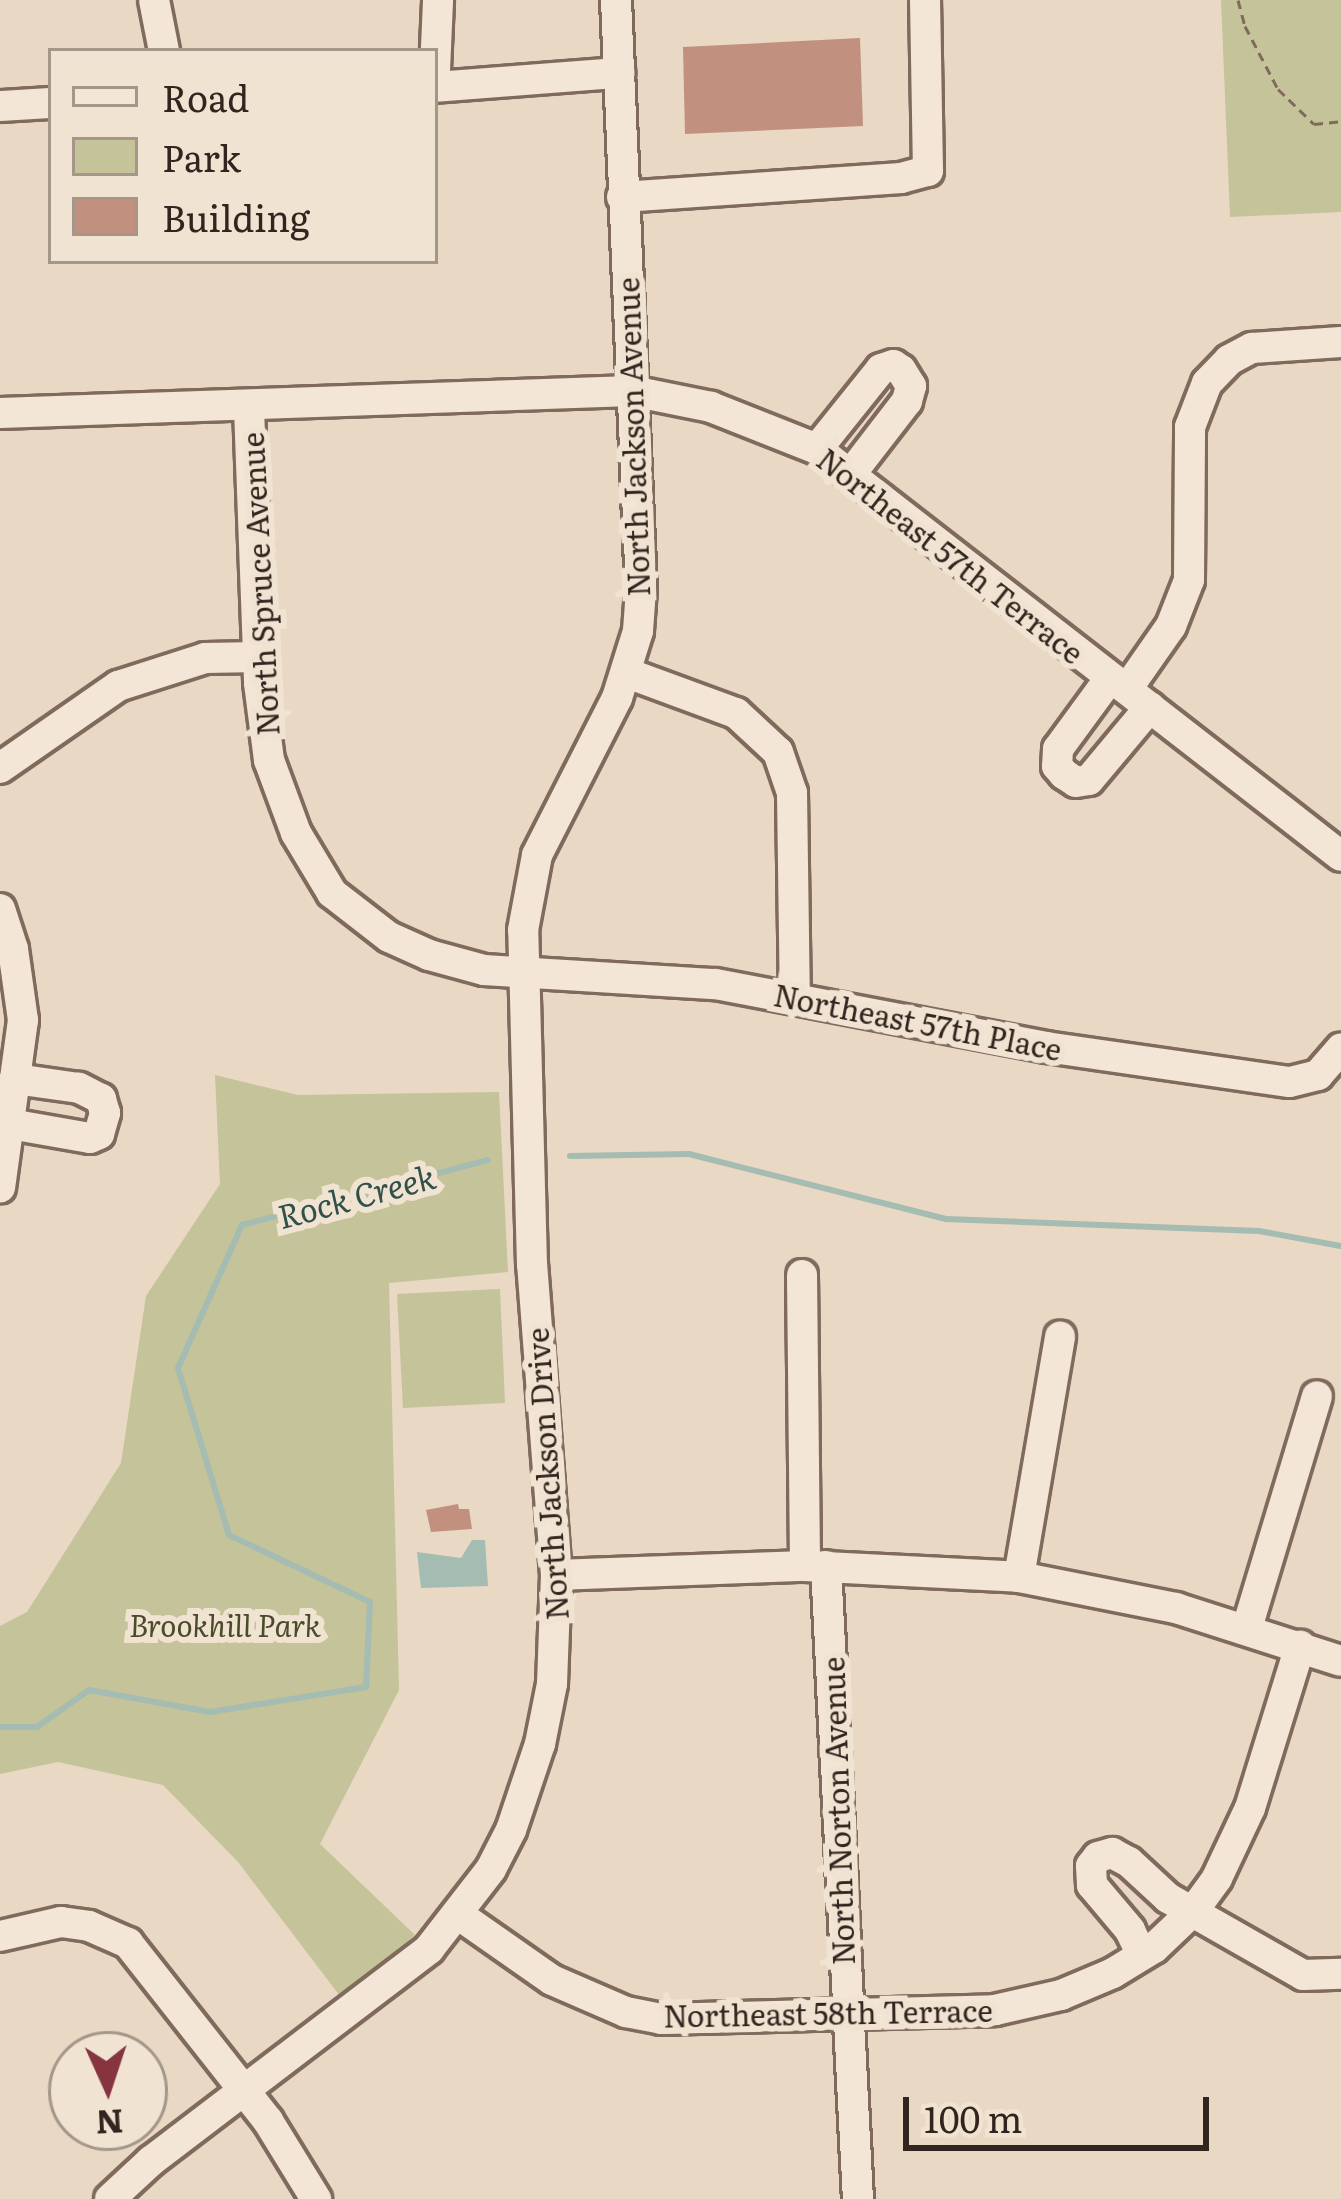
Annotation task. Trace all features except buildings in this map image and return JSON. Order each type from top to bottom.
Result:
[{"type":"street","points":[[154,0],[163,48]]},
{"type":"street","points":[[436,48],[437,0]]},
{"type":"street","name":"North Jackson Avenue","points":[[529,1138],[523,930],[537,855],[627,673],[641,589],[616,0]]},
{"type":"street","points":[[622,197],[902,178],[928,171],[925,0]]},
{"type":"street","points":[[438,87],[619,73]]},
{"type":"street","points":[[0,106],[48,103]]},
{"type":"street","points":[[1129,691],[1171,626],[1189,580],[1190,427],[1207,383],[1252,348],[1341,342]]},
{"type":"street","points":[[817,449],[881,369],[892,365],[902,370],[911,386],[907,401],[850,476]]},
{"type":"street","name":"Northeast 57th Terrace","points":[[0,413],[249,408],[632,391],[711,407],[817,449],[1341,856]]},
{"type":"street","name":"North Spruce Avenue","points":[[249,408],[262,722],[277,785],[302,845],[332,893],[389,937],[428,955],[522,974]]},
{"type":"street","points":[[0,768],[118,686],[205,658],[259,657]]},
{"type":"street","points":[[627,673],[736,713],[778,752],[792,793],[795,998]]},
{"type":"street","points":[[0,909],[13,949],[23,1020],[0,1187]]},
{"type":"street","name":"Northeast 57th Place","points":[[522,974],[662,978],[795,998],[1046,1047],[1290,1082],[1312,1079],[1341,1048]]},
{"type":"street","points":[[10,1124],[90,1138],[99,1134],[105,1113],[101,1099],[79,1088],[15,1078]]},
{"type":"street","name":"North Jackson Drive","points":[[110,2199],[397,1978],[459,1915],[511,1830],[535,1763],[552,1684],[556,1575],[532,1265],[529,1138]]},
{"type":"street","name":"North Norton Avenue","points":[[802,1275],[816,1566],[858,2199]]},
{"type":"street","points":[[1018,1577],[1060,1336]]},
{"type":"street","points":[[1247,1628],[1317,1396]]},
{"type":"street","points":[[556,1575],[816,1566],[1018,1577],[1103,1591],[1247,1628],[1341,1661]]},
{"type":"street","name":"Northeast 58th Terrace","points":[[459,1915],[552,1980],[626,2012],[688,2020],[1028,2004],[1113,1973],[1194,1910],[1217,1878],[1250,1808],[1300,1646]]},
{"type":"street","points":[[1141,1953],[1130,1930],[1092,1885],[1091,1867],[1098,1856],[1112,1853],[1129,1862],[1168,1898],[1303,1975],[1341,1974]]},
{"type":"street","points":[[0,1936],[61,1922],[89,1926],[128,1942],[245,2091],[316,2199]]},
{"type":"path","points":[[1238,0],[1245,26],[1278,89],[1314,124],[1341,121]]},
{"type":"green space","points":[[1221,0],[1341,0],[1341,212],[1230,217]]},
{"type":"green space","name":"Brookhill Park","points":[[215,1075],[298,1095],[499,1092],[508,1272],[389,1283],[399,1690],[320,1844],[415,1935],[343,2000],[238,1862],[163,1785],[58,1762],[0,1774],[0,1626],[27,1612],[121,1463],[146,1296],[220,1184]]},
{"type":"green space","points":[[500,1289],[505,1403],[403,1408],[397,1294]]},
{"type":"shaded area","points":[[472,1540],[485,1540],[488,1586],[421,1588],[417,1552],[461,1558]]},
{"type":"waterway","name":"Rock Creek","points":[[570,1156],[689,1154],[946,1219],[1259,1231],[1341,1246]]},
{"type":"waterway","name":"Rock Creek","points":[[0,1727],[37,1727],[89,1690],[210,1712],[366,1687],[370,1602],[229,1535],[178,1368],[242,1225],[488,1160]]}]
